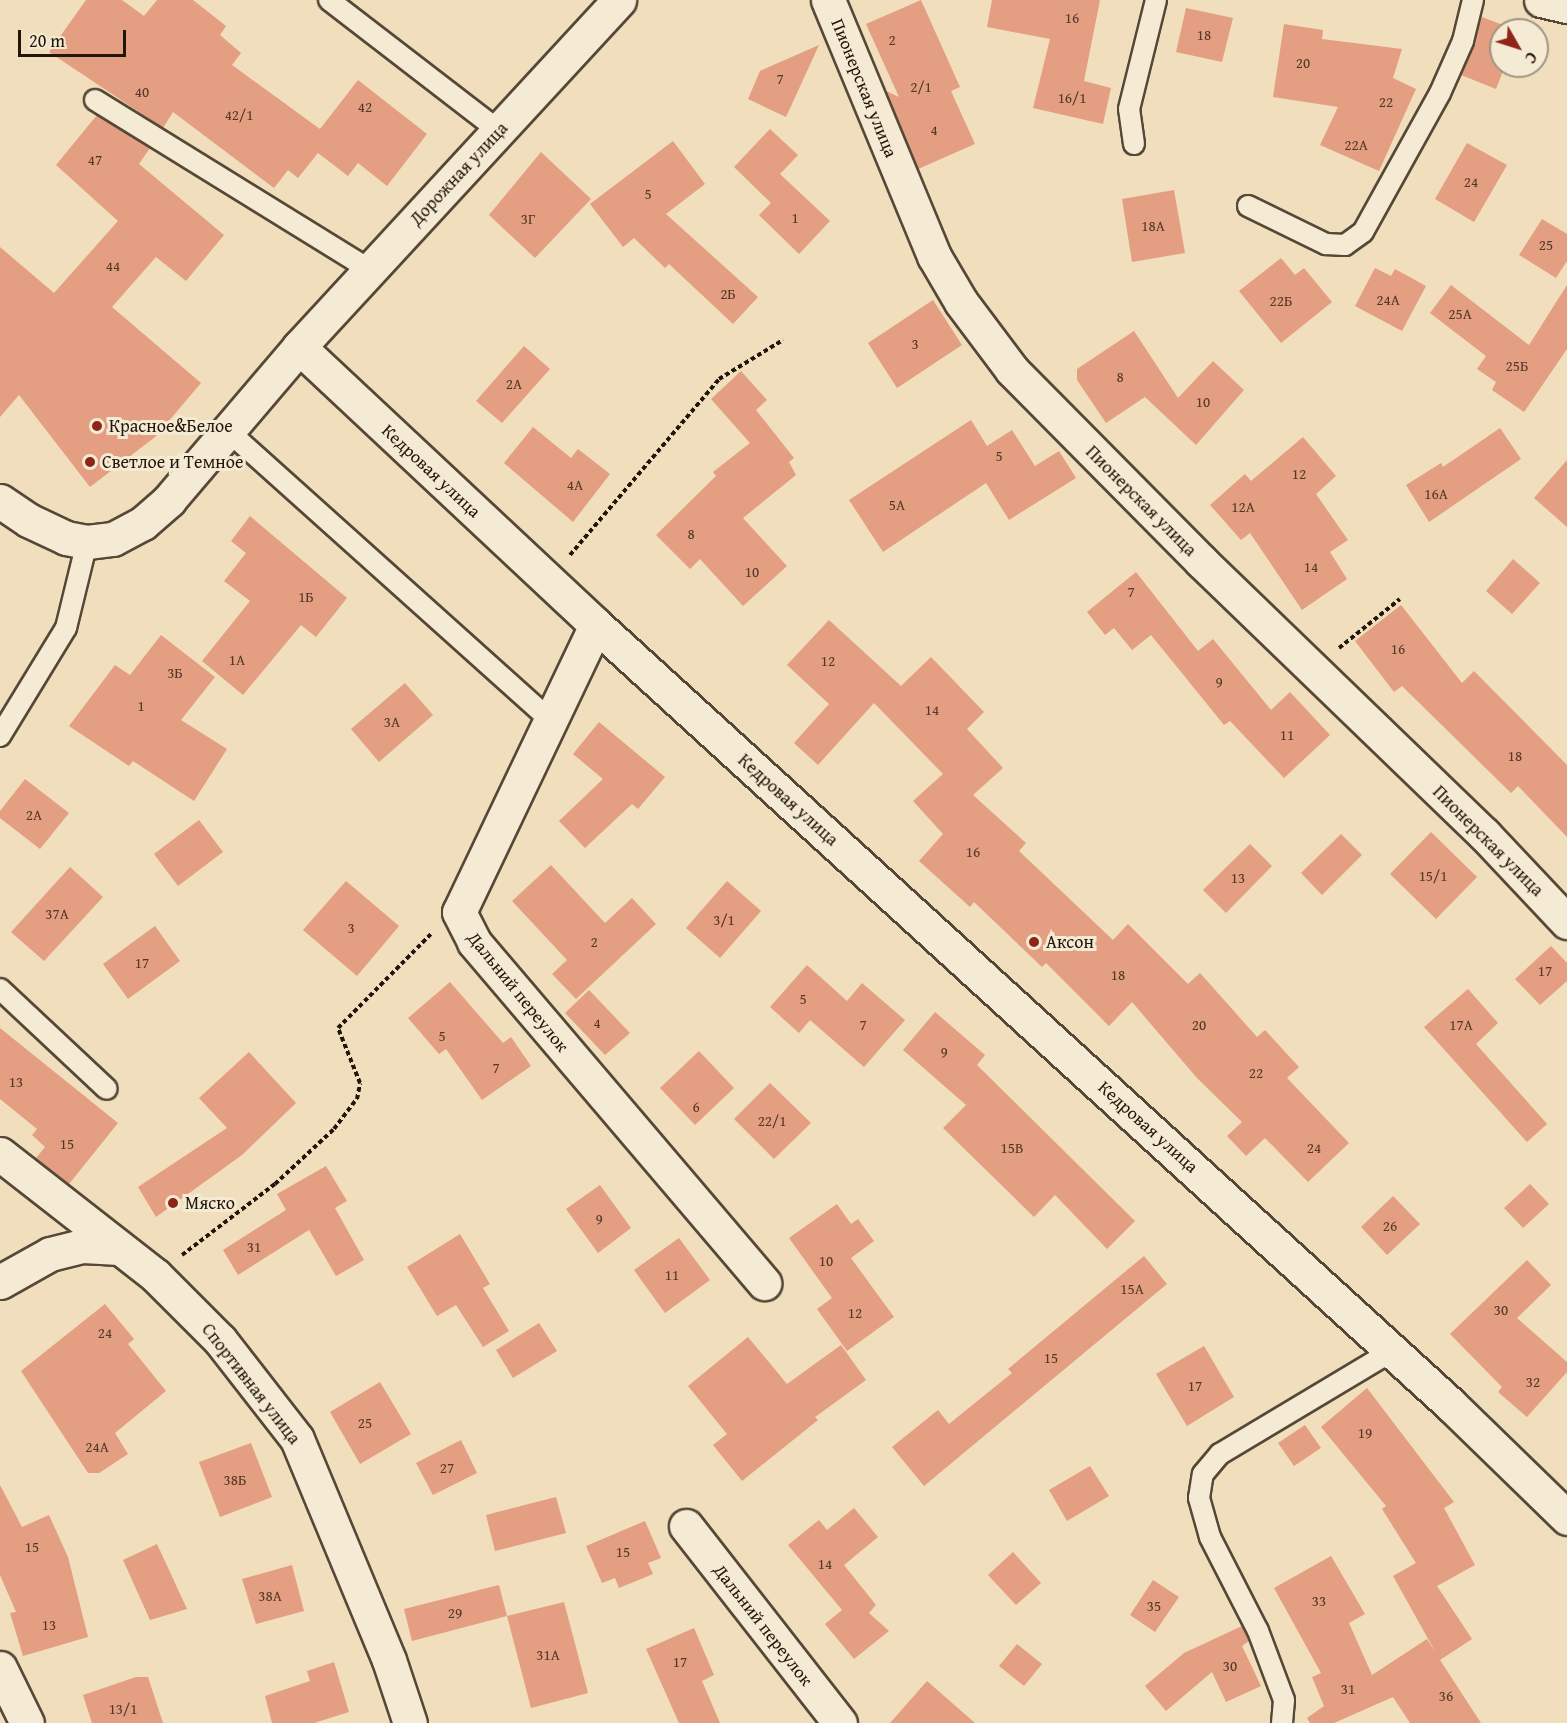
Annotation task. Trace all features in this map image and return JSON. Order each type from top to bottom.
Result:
[{"type":"street","name":"Дорожная улица","points":[[299,347],[619,0]]},
{"type":"street","name":"Пионерская улица","points":[[828,0],[903,186],[934,256],[961,302],[1012,370],[1312,669],[1484,834],[1567,922]]},
{"type":"street","points":[[1541,0],[1567,6]]},
{"type":"street","points":[[0,501],[38,525],[66,538],[87,542],[113,539],[143,523],[169,500],[299,347]]},
{"type":"street","name":"Кедровая улица","points":[[299,347],[596,626],[1392,1351],[1567,1518]]},
{"type":"street","name":"Дальний переулок","points":[[596,626],[459,912],[474,942],[764,1283]]},
{"type":"street","name":"Спортивная улица","points":[[0,1154],[116,1248],[155,1275],[220,1340],[297,1439],[390,1660],[410,1723]]},
{"type":"street","points":[[0,1282],[50,1254],[81,1246],[116,1248]]},
{"type":"street","name":"Дальний переулок","points":[[686,1527],[840,1723]]},
{"type":"street","points":[[0,1668],[27,1723]]},
{"type":"lane","points":[[329,0],[499,131]]},
{"type":"lane","points":[[1134,144],[1129,109],[1156,0]]},
{"type":"lane","points":[[1248,206],[1326,244],[1345,245],[1363,232],[1440,93],[1463,41],[1473,0]]},
{"type":"lane","points":[[95,100],[370,270]]},
{"type":"lane","points":[[228,430],[550,720]]},
{"type":"lane","points":[[0,736],[66,628],[87,542]]},
{"type":"lane","points":[[0,989],[107,1089]]},
{"type":"lane","points":[[1282,1723],[1284,1700],[1262,1641],[1210,1537],[1199,1498],[1203,1474],[1220,1454],[1392,1351]]},
{"type":"path","points":[[549,581],[719,379],[783,340]]},
{"type":"path","points":[[1312,669],[1400,599]]},
{"type":"path","points":[[155,1275],[275,1184],[334,1129],[357,1099],[360,1083],[338,1028],[413,949],[459,912]]},
{"type":"building","points":[[86,0],[122,0],[144,16],[157,0],[193,0],[226,26],[220,35],[241,53],[232,65],[320,129],[358,80],[427,134],[387,186],[358,163],[348,176],[318,153],[298,178],[288,170],[274,188],[173,112],[163,128],[49,52]]},
{"type":"building","points":[[921,0],[960,87],[951,91],[975,144],[918,169],[886,91],[899,97],[866,24]]},
{"type":"building","points":[[992,0],[1100,0],[1084,81],[1111,88],[1103,124],[1033,108],[1050,39],[987,27]]},
{"type":"building","points":[[1186,8],[1233,18],[1222,62],[1176,52]]},
{"type":"building","points":[[1482,17],[1489,20],[1489,78],[1500,78],[1496,89],[1461,75]]},
{"type":"building","points":[[1284,24],[1323,30],[1322,39],[1402,49],[1393,78],[1416,89],[1379,171],[1320,145],[1338,107],[1273,97]]},
{"type":"building","points":[[819,45],[786,117],[748,99],[760,71]]},
{"type":"building","points":[[97,115],[150,148],[139,164],[224,235],[186,281],[156,257],[112,307],[201,383],[155,437],[90,487],[19,395],[0,417],[0,247],[54,293],[118,221],[56,165]]},
{"type":"building","points":[[770,129],[798,155],[780,174],[830,221],[799,254],[759,215],[771,203],[734,167]]},
{"type":"building","points":[[673,141],[705,184],[666,214],[758,297],[733,324],[669,264],[665,268],[634,238],[623,247],[590,204]]},
{"type":"building","points":[[1467,143],[1507,165],[1474,222],[1435,199]]},
{"type":"building","points":[[541,152],[591,199],[535,258],[489,215]]},
{"type":"building","points":[[1174,190],[1185,253],[1132,262],[1122,199]]},
{"type":"building","points":[[1542,219],[1567,234],[1567,261],[1556,278],[1519,255]]},
{"type":"building","points":[[1281,258],[1295,275],[1304,268],[1332,302],[1281,343],[1239,291]]},
{"type":"building","points":[[1375,268],[1391,276],[1395,269],[1426,286],[1402,331],[1355,306]]},
{"type":"building","points":[[1451,285],[1529,345],[1567,285],[1567,349],[1524,412],[1492,390],[1496,382],[1477,369],[1486,356],[1430,313]]},
{"type":"building","points":[[933,300],[962,345],[897,388],[868,343]]},
{"type":"building","points":[[1134,331],[1178,398],[1213,361],[1244,390],[1196,445],[1145,397],[1106,423],[1077,380],[1077,369]]},
{"type":"building","points":[[524,346],[550,369],[502,423],[476,401]]},
{"type":"building","points":[[741,371],[767,400],[756,410],[794,458],[789,462],[796,475],[743,518],[787,566],[743,606],[700,559],[690,569],[656,535],[716,476],[713,472],[750,443],[711,399]]},
{"type":"building","points":[[971,420],[987,446],[1012,430],[1035,466],[1059,451],[1076,478],[1009,520],[986,483],[883,552],[849,500]]},
{"type":"building","points":[[533,427],[571,458],[578,449],[610,474],[573,522],[504,463]]},
{"type":"building","points":[[1500,428],[1521,459],[1429,522],[1406,485],[1441,463],[1443,467]]},
{"type":"building","points":[[1303,437],[1336,476],[1316,494],[1348,540],[1330,552],[1347,579],[1302,610],[1250,533],[1241,540],[1210,505],[1245,474],[1251,481]]},
{"type":"building","points":[[1567,460],[1567,527],[1534,498]]},
{"type":"building","points":[[250,516],[347,598],[316,637],[301,625],[243,695],[202,661],[250,601],[224,581],[246,553],[231,541]]},
{"type":"building","points":[[1513,559],[1540,583],[1512,614],[1486,591]]},
{"type":"building","points":[[1136,572],[1198,651],[1213,639],[1271,710],[1290,692],[1330,735],[1284,778],[1230,721],[1224,725],[1151,635],[1132,650],[1114,628],[1105,635],[1087,612]]},
{"type":"building","points":[[1401,605],[1462,683],[1474,671],[1567,765],[1567,837],[1518,786],[1511,793],[1402,686],[1394,692],[1355,641]]},
{"type":"building","points":[[829,620],[901,686],[931,657],[984,712],[967,729],[1003,768],[973,795],[1026,843],[1019,851],[1113,940],[1128,924],[1188,984],[1200,973],[1257,1037],[1265,1030],[1299,1067],[1287,1078],[1349,1143],[1308,1182],[1265,1138],[1246,1156],[1227,1136],[1242,1122],[1197,1078],[1132,1002],[1109,1026],[1046,963],[1042,967],[974,902],[970,907],[919,861],[943,834],[913,801],[943,774],[874,703],[818,765],[794,743],[829,704],[787,665]]},
{"type":"building","points":[[161,635],[215,677],[181,720],[227,749],[194,801],[133,761],[129,766],[69,726],[115,665],[130,675]]},
{"type":"building","points":[[405,683],[433,715],[379,762],[351,729]]},
{"type":"building","points":[[599,722],[665,777],[638,809],[632,804],[585,848],[559,821],[603,779],[573,754]]},
{"type":"building","points":[[25,779],[69,813],[40,849],[0,818],[0,811]]},
{"type":"building","points":[[199,820],[223,852],[178,886],[154,854]]},
{"type":"building","points":[[1431,832],[1477,877],[1436,919],[1390,874]]},
{"type":"building","points":[[1341,834],[1362,855],[1322,895],[1301,873]]},
{"type":"building","points":[[1250,844],[1272,866],[1226,913],[1203,890]]},
{"type":"building","points":[[551,865],[605,923],[632,898],[656,924],[576,999],[552,974],[567,960],[512,901]]},
{"type":"building","points":[[70,867],[103,897],[44,961],[11,932]]},
{"type":"building","points":[[346,881],[399,926],[357,976],[303,930]]},
{"type":"building","points":[[727,881],[761,911],[720,958],[686,928]]},
{"type":"building","points":[[155,926],[180,961],[128,999],[103,964]]},
{"type":"building","points":[[1551,946],[1567,963],[1567,981],[1540,1005],[1515,979]]},
{"type":"building","points":[[807,965],[847,1001],[862,983],[905,1020],[864,1067],[810,1020],[799,1033],[770,1007]]},
{"type":"building","points":[[450,982],[503,1043],[511,1037],[531,1066],[482,1100],[446,1049],[439,1054],[408,1018]]},
{"type":"building","points":[[1468,989],[1498,1023],[1476,1044],[1547,1124],[1527,1142],[1424,1027]]},
{"type":"building","points":[[589,990],[630,1033],[605,1055],[565,1013]]},
{"type":"building","points":[[935,1012],[985,1055],[977,1065],[1135,1221],[1107,1249],[1055,1195],[1034,1217],[943,1128],[966,1105],[903,1050]]},
{"type":"building","points":[[0,1028],[118,1123],[69,1184],[36,1158],[45,1147],[32,1135],[37,1129],[0,1099]]},
{"type":"building","points":[[699,1051],[734,1088],[695,1125],[660,1088]]},
{"type":"building","points":[[249,1052],[296,1103],[242,1155],[156,1217],[138,1187],[227,1128],[199,1098]]},
{"type":"building","points":[[770,1083],[811,1123],[774,1159],[734,1119]]},
{"type":"building","points":[[326,1166],[347,1201],[335,1208],[364,1260],[336,1276],[309,1230],[238,1275],[223,1250],[286,1210],[277,1194]]},
{"type":"building","points":[[1530,1184],[1549,1204],[1523,1228],[1504,1208]]},
{"type":"building","points":[[600,1185],[631,1228],[598,1253],[566,1209]]},
{"type":"building","points":[[1393,1196],[1420,1224],[1387,1255],[1361,1227]]},
{"type":"building","points":[[837,1204],[851,1224],[858,1219],[874,1241],[851,1258],[894,1317],[847,1351],[817,1309],[832,1298],[789,1238]]},
{"type":"building","points":[[460,1234],[490,1284],[483,1288],[509,1331],[483,1347],[456,1305],[437,1316],[407,1267]]},
{"type":"building","points":[[679,1238],[710,1280],[665,1313],[634,1270]]},
{"type":"building","points":[[1144,1256],[1167,1284],[924,1486],[892,1447],[938,1410],[949,1424],[1012,1373],[1008,1369]]},
{"type":"building","points":[[1527,1260],[1551,1285],[1517,1318],[1567,1362],[1567,1372],[1527,1417],[1498,1392],[1502,1387],[1450,1334]]},
{"type":"building","points":[[105,1304],[134,1339],[128,1344],[166,1391],[115,1433],[128,1454],[99,1473],[88,1473],[21,1371]]},
{"type":"building","points":[[539,1323],[557,1351],[513,1378],[496,1350]]},
{"type":"building","points":[[748,1337],[787,1384],[841,1345],[866,1380],[815,1417],[818,1420],[742,1481],[713,1445],[727,1434],[688,1386]]},
{"type":"building","points":[[1204,1346],[1234,1397],[1187,1426],[1156,1374]]},
{"type":"building","points":[[380,1382],[411,1434],[360,1464],[330,1412]]},
{"type":"building","points":[[1367,1388],[1454,1502],[1444,1508],[1475,1565],[1437,1586],[1472,1639],[1440,1660],[1481,1723],[1410,1723],[1393,1697],[1334,1723],[1310,1723],[1307,1718],[1324,1706],[1312,1677],[1321,1673],[1274,1588],[1331,1556],[1365,1614],[1349,1623],[1372,1675],[1427,1639],[1436,1653],[1393,1576],[1416,1563],[1382,1509],[1386,1506],[1321,1427]]},
{"type":"building","points":[[1305,1425],[1321,1448],[1294,1466],[1278,1443]]},
{"type":"building","points":[[461,1440],[477,1473],[433,1495],[416,1463]]},
{"type":"building","points":[[251,1443],[272,1497],[220,1517],[199,1462]]},
{"type":"building","points":[[1090,1466],[1109,1496],[1067,1521],[1049,1490]]},
{"type":"building","points":[[0,1485],[22,1527],[49,1515],[68,1557],[88,1637],[23,1656],[10,1613],[16,1612],[0,1575]]},
{"type":"building","points":[[556,1497],[566,1533],[495,1551],[486,1515]]},
{"type":"building","points":[[854,1508],[878,1537],[844,1565],[876,1605],[869,1613],[889,1631],[854,1659],[825,1624],[842,1610],[788,1545],[819,1520],[827,1530]]},
{"type":"building","points":[[645,1521],[661,1558],[648,1563],[653,1574],[619,1588],[615,1578],[602,1583],[586,1546]]},
{"type":"building","points":[[157,1544],[187,1609],[150,1620],[123,1560]]},
{"type":"building","points":[[1013,1552],[1041,1583],[1016,1605],[988,1575]]},
{"type":"building","points":[[292,1565],[304,1611],[256,1624],[242,1579]]},
{"type":"building","points":[[1153,1580],[1179,1597],[1155,1632],[1130,1615]]},
{"type":"building","points":[[499,1585],[507,1616],[412,1641],[404,1609]]},
{"type":"building","points":[[564,1602],[588,1693],[531,1708],[507,1616]]},
{"type":"building","points":[[1242,1626],[1249,1641],[1242,1646],[1261,1686],[1226,1702],[1212,1672],[1166,1711],[1145,1686],[1184,1653]]},
{"type":"building","points":[[694,1628],[714,1675],[702,1681],[720,1723],[679,1723],[646,1649]]},
{"type":"building","points":[[1017,1644],[1042,1664],[1024,1686],[999,1666]]},
{"type":"building","points":[[334,1662],[349,1712],[314,1723],[272,1723],[265,1696],[310,1681],[307,1671]]},
{"type":"building","points":[[136,1677],[148,1677],[163,1723],[92,1723],[83,1695]]},
{"type":"building","points":[[927,1681],[975,1723],[890,1723]]},
{"type":"place","name":"Красное&Белое","points":[[97,426]]},
{"type":"place","name":"Светлое и Темное","points":[[90,462]]},
{"type":"place","name":"Аксон","points":[[1034,942]]},
{"type":"place","name":"Мяско","points":[[173,1203]]}]
